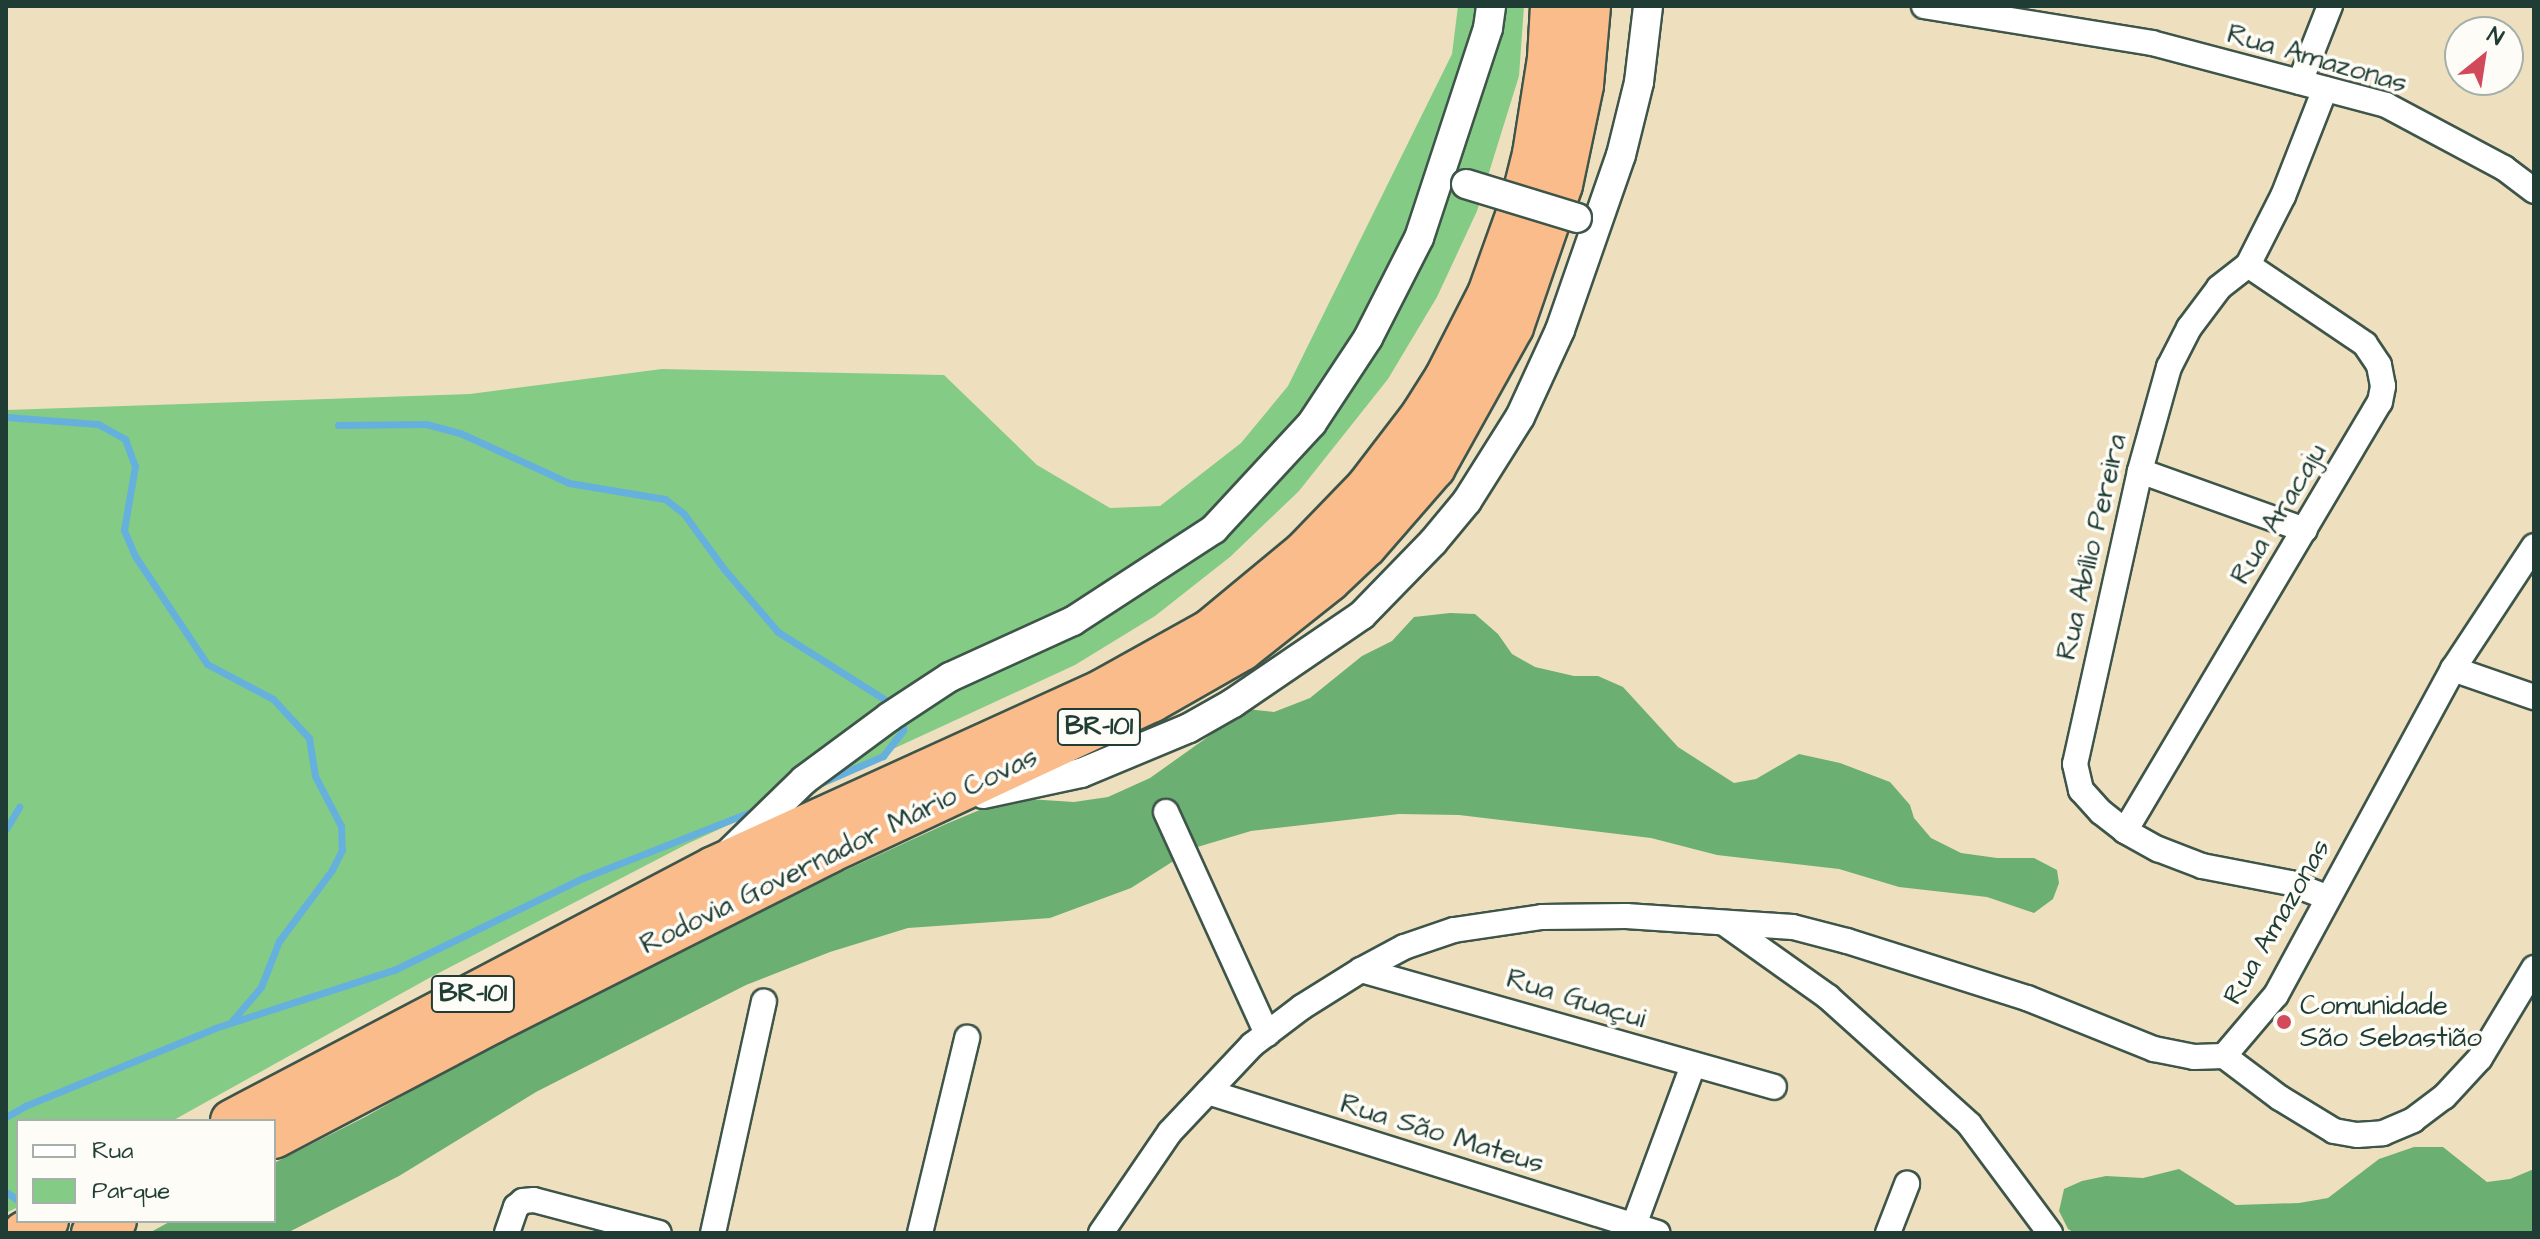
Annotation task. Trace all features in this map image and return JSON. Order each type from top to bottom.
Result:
[{"type":"highway","name":"Rodovia Governador Mário Covas","points":[[236,1119],[714,868],[1104,690],[1210,631],[1337,522],[1377,476],[1446,378],[1489,294],[1514,225],[1534,154],[1547,70],[1552,6]]},
{"type":"highway","name":"Rodovia Governador Mário Covas","points":[[276,1136],[664,934],[1151,701],[1242,649],[1329,580],[1434,467],[1463,420],[1512,327],[1546,234],[1567,160],[1582,85],[1589,6]]},
{"type":"highway","points":[[24,1233],[43,1223]]},
{"type":"highway","points":[[93,1233],[111,1223]]},
{"type":"street","name":"Rodovia Governador Mário Covas","points":[[714,868],[804,780],[889,717],[950,677],[1073,621],[1214,529],[1312,423],[1368,338],[1419,238],[1454,180],[1491,6]]},
{"type":"street","name":"Rua Amazonas","points":[[1924,6],[2152,43],[2325,89],[2399,112],[2504,168],[2534,191]]},
{"type":"street","points":[[2300,82],[2330,6]]},
{"type":"street","points":[[927,806],[1081,773],[1153,745],[1233,703],[1362,615],[1398,580],[1467,501],[1513,429],[1560,330],[1588,222],[1639,82],[1650,9]]},
{"type":"street","name":"Rua Abílio Pereira","points":[[2325,89],[2283,196],[2248,265],[2219,288],[2176,354],[2140,471],[2075,764],[2081,790],[2125,831],[2202,866],[2290,883],[2327,897]]},
{"type":"street","points":[[1454,180],[1588,222]]},
{"type":"street","name":"Rua Aracaju","points":[[2125,831],[2380,402],[2383,386],[2379,365],[2365,344],[2248,265]]},
{"type":"street","points":[[2140,471],[2305,530]]},
{"type":"street","name":"Rua Amazonas","points":[[2224,1056],[2276,995],[2453,669],[2534,546]]},
{"type":"street","points":[[2453,669],[2534,697]]},
{"type":"street","points":[[1166,812],[1267,1034]]},
{"type":"street","points":[[1101,1233],[1170,1132],[1267,1034],[1302,1007],[1361,970],[1404,947],[1454,930],[1542,917],[1721,921],[1793,927],[2027,998],[2154,1049],[2194,1057],[2224,1056],[2280,1098],[2334,1131],[2357,1135],[2383,1133],[2413,1120],[2453,1087],[2480,1058],[2534,968]]},
{"type":"street","points":[[1721,921],[1828,997],[1969,1124],[2050,1233]]},
{"type":"street","name":"Rua Guaçui","points":[[1361,970],[1774,1087]]},
{"type":"street","points":[[713,1233],[764,1002]]},
{"type":"street","points":[[920,1233],[967,1038]]},
{"type":"street","points":[[1632,1229],[1693,1065]]},
{"type":"street","name":"Rua São Mateus","points":[[1208,1092],[1632,1229],[1657,1233]]},
{"type":"street","points":[[1888,1233],[1907,1184]]},
{"type":"street","points":[[509,1227],[516,1207],[523,1201],[534,1200],[659,1233]]},
{"type":"green space","points":[[1458,6],[1524,6],[1519,76],[1477,211],[1437,297],[1388,379],[1299,491],[1230,557],[1155,616],[1075,665],[687,844],[431,977],[176,1119],[16,1119],[16,1208],[6,1213],[6,410],[470,394],[662,369],[944,375],[1037,465],[1110,508],[1160,506],[1241,443],[1288,386],[1452,54]]},
{"type":"green space","points":[[1475,614],[1498,634],[1512,654],[1535,667],[1574,676],[1598,676],[1623,687],[1678,747],[1734,783],[1756,779],[1799,754],[1840,763],[1890,782],[1910,805],[1914,818],[1931,838],[1961,853],[1997,858],[2034,858],[2057,870],[2059,883],[2053,899],[2034,913],[1987,897],[1899,887],[1839,869],[1717,855],[1651,838],[1459,815],[1399,814],[1251,831],[1194,848],[1131,888],[1050,918],[908,928],[830,952],[746,985],[536,1092],[399,1176],[287,1233],[149,1233],[167,1223],[276,1223],[276,1162],[365,1117],[475,1055],[759,910],[982,809],[1028,799],[1074,802],[1108,797],[1150,778],[1247,709],[1274,712],[1310,698],[1362,656],[1392,641],[1414,617]]},
{"type":"green space","points":[[2414,1147],[2443,1147],[2487,1182],[2510,1179],[2534,1169],[2534,1233],[2075,1233],[2068,1229],[2059,1211],[2064,1189],[2082,1181],[2106,1176],[2143,1178],[2179,1169],[2236,1205],[2299,1203],[2328,1198],[2379,1159]]},
{"type":"waterway","points":[[6,417],[98,424],[125,439],[135,466],[124,530],[135,556],[207,664],[273,699],[309,738],[315,776],[341,826],[342,850],[332,870],[279,941],[261,987],[231,1022]]},
{"type":"waterway","points":[[338,425],[426,424],[460,433],[569,483],[665,499],[684,514],[724,569],[778,632],[895,706]]},
{"type":"waterway","points":[[821,783],[883,756],[903,730],[902,716]]},
{"type":"waterway","points":[[6,829],[19,807]]},
{"type":"waterway","points":[[6,1117],[25,1106],[215,1028],[394,970],[583,878],[758,809]]},
{"type":"waterway","points":[[6,1192],[16,1199]]},
{"type":"place","name":"Comunidade São Sebastião","points":[[2284,1022]]}]
